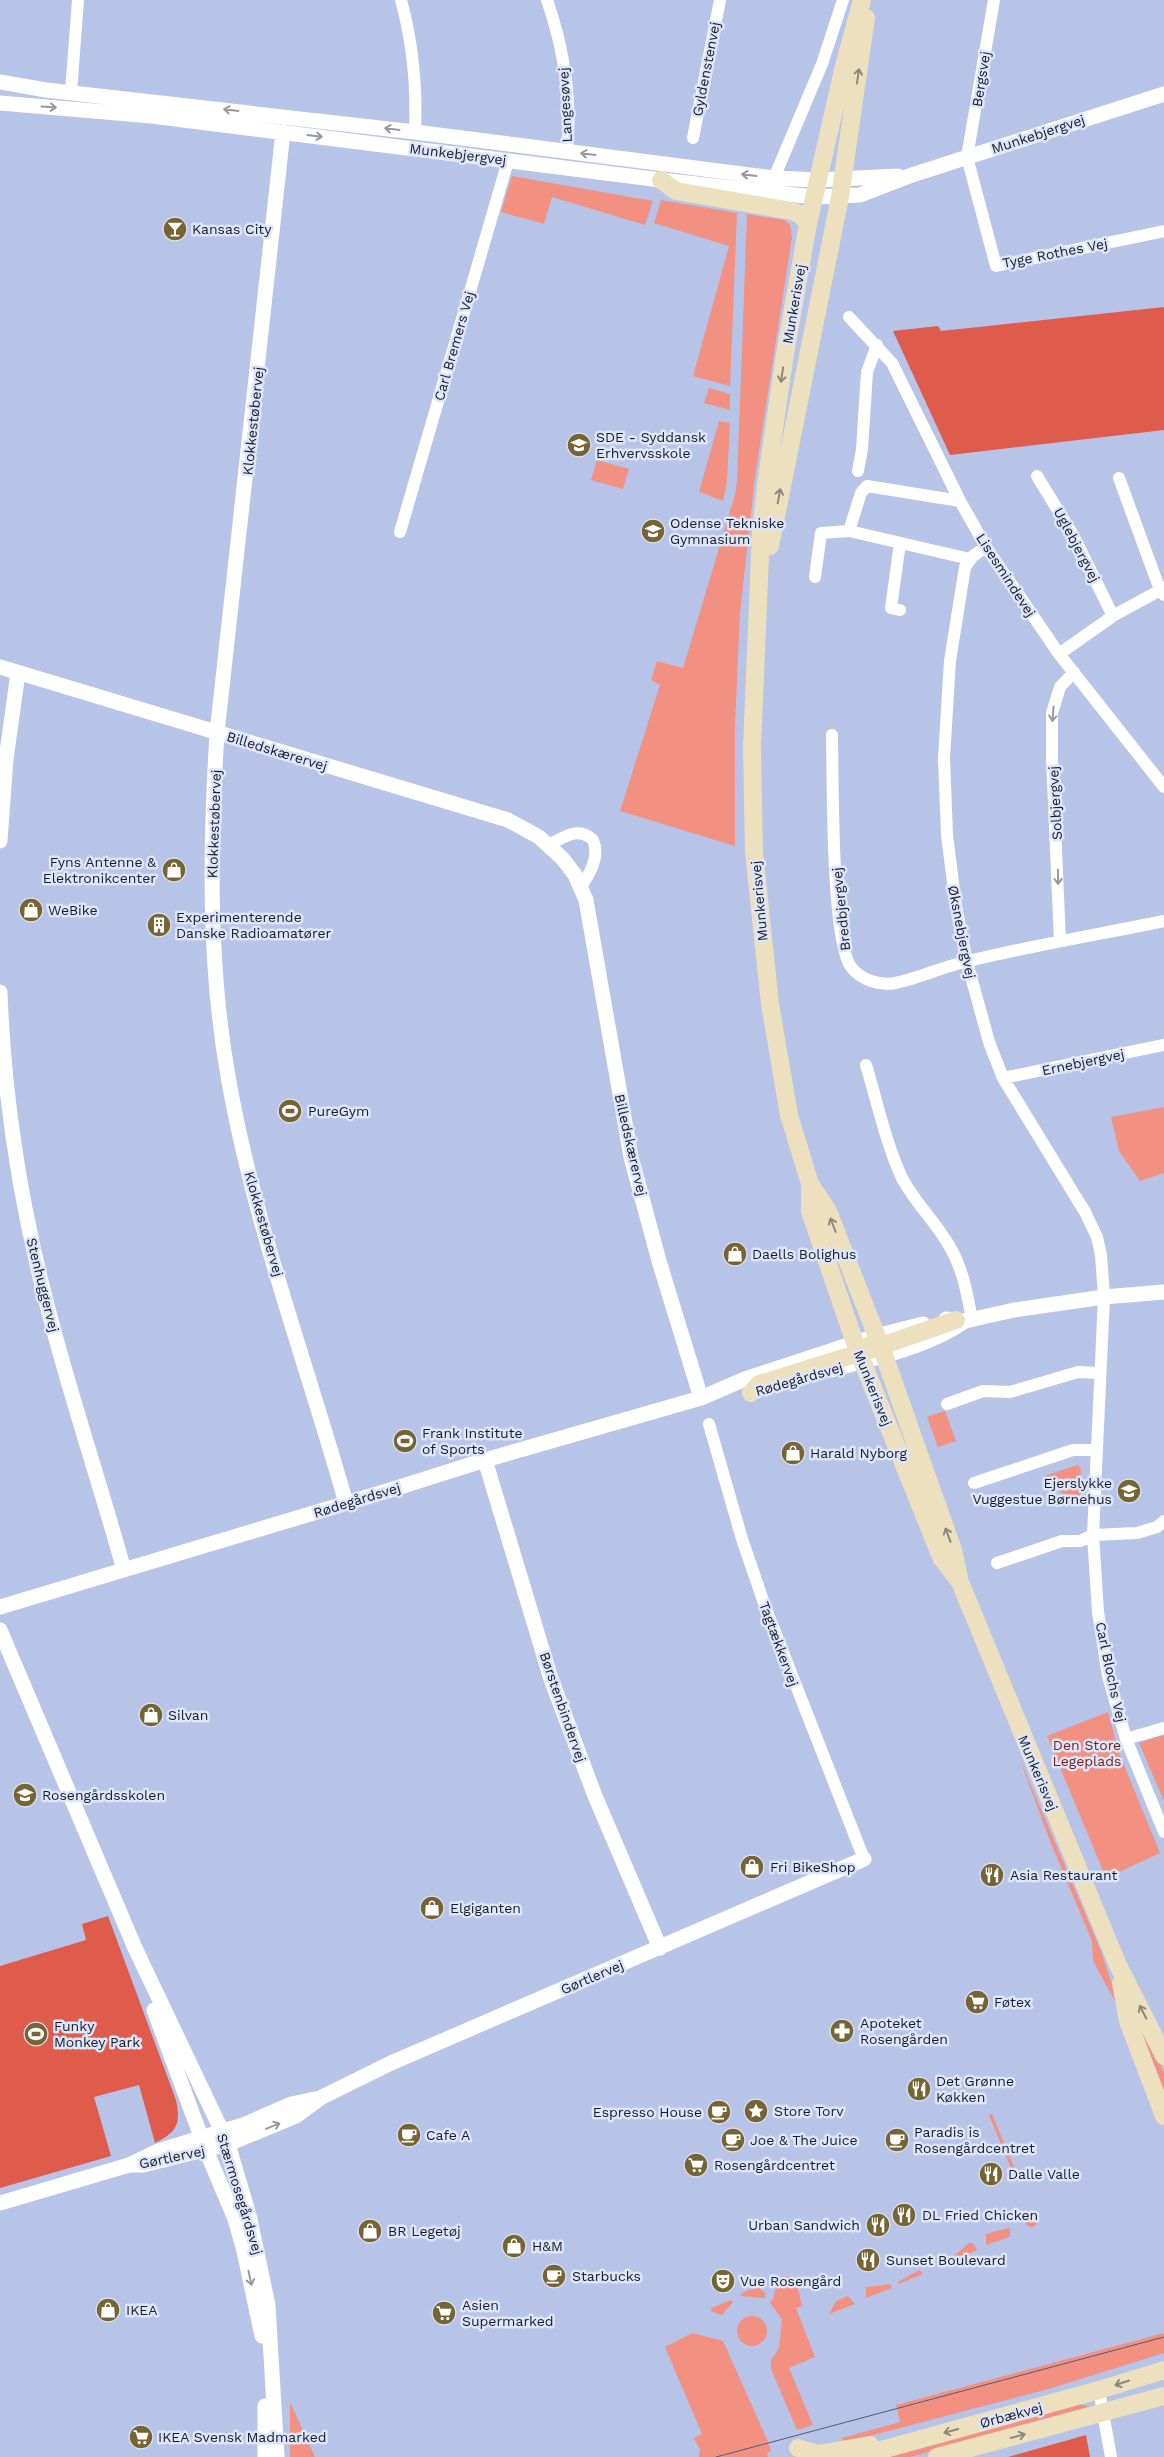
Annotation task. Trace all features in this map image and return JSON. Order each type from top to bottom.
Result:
[{"type":"main road","name":"Munkerisvej","points":[[759,613],[781,482],[806,366],[803,337],[826,207],[840,86],[862,0]]},
{"type":"main road","name":"Munkerisvej","points":[[869,0],[828,188],[808,224],[785,354],[767,477],[761,532],[752,747],[754,852],[770,1004],[789,1115],[810,1184],[828,1211],[869,1349],[941,1557],[960,1582]]},
{"type":"main road","points":[[661,180],[676,191],[792,211],[801,215],[808,224]]},
{"type":"main road","name":"Munkerisvej","points":[[810,1184],[810,1212],[820,1240],[930,1484],[953,1550],[960,1582],[1117,1963],[1164,2056]]},
{"type":"main road","points":[[750,1393],[758,1384],[964,1320]]},
{"type":"main road","name":"Munkerisvej","points":[[1117,1963],[1128,2021],[1164,2116]]},
{"type":"main road","points":[[1152,2086],[1164,2102]]},
{"type":"main road","name":"Ørbækvej","points":[[856,2457],[1099,2390],[1164,2370]]},
{"type":"main road","name":"Ørbækvej","points":[[937,2457],[1104,2413],[1158,2401],[1164,2390]]},
{"type":"main road","points":[[798,2448],[818,2454],[869,2445],[898,2446]]},
{"type":"street","points":[[71,92],[78,0]]},
{"type":"street","points":[[401,0],[411,39],[415,67],[415,132]]},
{"type":"street","name":"Langesøvej","points":[[547,0],[561,48],[566,78],[567,152]]},
{"type":"street","name":"Gyldenstenvej","points":[[693,138],[720,0]]},
{"type":"street","points":[[774,178],[822,64],[843,0]]},
{"type":"street","name":"Bergsvej","points":[[968,157],[994,0]]},
{"type":"street","name":"Munkebjergvej","points":[[0,82],[46,90],[415,132],[774,178],[860,196],[912,175],[1164,94]]},
{"type":"street","points":[[0,92],[19,93],[46,90]]},
{"type":"street","name":"Munkebjergvej","points":[[0,104],[152,116],[661,180],[828,188]]},
{"type":"street","name":"Klokkestøbervej","points":[[283,132],[217,733],[213,801],[212,905],[216,982],[228,1076],[257,1206],[346,1503]]},
{"type":"street","name":"Tyge Rothes Vej","points":[[968,157],[996,266],[1164,231]]},
{"type":"street","name":"Carl Bremers Vej","points":[[400,532],[508,161]]},
{"type":"street","name":"Lisesmindevej","points":[[849,317],[892,363],[960,501],[986,547],[1059,654],[1164,787]]},
{"type":"street","points":[[858,471],[862,449],[868,372],[877,345]]},
{"type":"street","name":"Uglebjergvej","points":[[1037,476],[1073,535],[1113,616]]},
{"type":"street","points":[[1059,654],[1113,616],[1163,591],[1119,478]]},
{"type":"street","points":[[849,532],[861,493],[867,486],[960,501]]},
{"type":"street","points":[[815,578],[820,533],[849,532],[970,559],[986,547]]},
{"type":"street","points":[[900,543],[891,608],[900,610]]},
{"type":"street","name":"Øksnebjergvej","points":[[970,559],[963,576],[953,633],[944,758],[947,835],[956,906],[967,962],[989,1042],[1003,1078],[1085,1212],[1097,1237],[1101,1256],[1104,1297]]},
{"type":"street","name":"Billedskærervej","points":[[0,667],[508,820],[522,826],[549,845],[568,865],[581,888],[590,914],[631,1157],[659,1260],[708,1396]]},
{"type":"street","name":"Solbjergvej","points":[[1060,941],[1052,758],[1052,713],[1060,687],[1074,672]]},
{"type":"street","points":[[0,841],[6,759],[18,673]]},
{"type":"street","name":"Bredbjergvej","points":[[832,735],[833,820],[839,907],[844,952],[850,966],[858,975],[870,980],[895,983],[967,962],[1060,941],[1164,921]]},
{"type":"street","points":[[549,845],[578,832],[593,840],[596,854],[594,864],[581,888]]},
{"type":"street","name":"Stenhuggervej","points":[[0,992],[7,1093],[32,1244],[51,1320],[124,1570]]},
{"type":"street","name":"Ernebjergvej","points":[[1003,1078],[1164,1045]]},
{"type":"street","points":[[866,1065],[897,1166],[916,1202],[940,1233],[957,1260],[966,1285],[964,1320],[1014,1310],[1104,1297],[1164,1292]]},
{"type":"street","name":"Carl Blochs Vej","points":[[1104,1297],[1093,1535],[1098,1612],[1104,1652],[1126,1739],[1164,1832]]},
{"type":"street","name":"Rødegårdsvej","points":[[0,1607],[485,1460],[708,1396],[745,1379],[869,1349]]},
{"type":"street","points":[[947,1404],[983,1392],[1010,1392],[1078,1372],[1100,1373]]},
{"type":"street","name":"Rødegårdsvej","points":[[708,1396],[750,1393]]},
{"type":"street","name":"Tagtækkervej","points":[[708,1424],[766,1609],[864,1859]]},
{"type":"street","points":[[974,1483],[1073,1450],[1096,1450]]},
{"type":"street","name":"Børstenbindervej","points":[[485,1460],[551,1678],[595,1796],[660,1948]]},
{"type":"street","points":[[997,1563],[1062,1541],[1080,1541],[1093,1535],[1137,1533],[1156,1527],[1164,1521]]},
{"type":"street","name":"Stærmosegårdsvej","points":[[0,1630],[135,1948],[214,2141],[260,2263],[269,2314],[277,2457]]},
{"type":"street","points":[[1126,1739],[1164,1728]]},
{"type":"street","name":"Gørtlervej","points":[[0,2203],[130,2165],[143,2165],[296,2116],[322,2098],[445,2039],[864,1859]]},
{"type":"street","name":"Stærmosegårdsvej","points":[[135,1948],[156,2015],[214,2141],[244,2251],[266,2352],[265,2457]]},
{"type":"street","points":[[1099,2390],[1111,2457]]},
{"type":"green space","points":[[512,176],[653,201],[645,225],[552,197],[544,224],[501,212]]},
{"type":"green space","points":[[661,200],[737,213],[730,386],[693,376],[729,246],[654,223]]},
{"type":"green space","points":[[747,214],[784,220],[790,225],[792,237],[755,477],[740,613],[735,724],[735,846],[620,811],[660,685],[651,680],[657,661],[683,668],[735,495]]},
{"type":"green space","points":[[709,388],[730,394],[730,410],[704,403]]},
{"type":"green space","points":[[719,421],[730,423],[727,481],[723,501],[699,492]]},
{"type":"green space","points":[[597,460],[629,469],[623,489],[591,480]]},
{"type":"green space","points":[[1164,1107],[1164,1173],[1140,1181],[1119,1151],[1111,1117]]},
{"type":"green space","points":[[945,1411],[956,1441],[938,1447],[927,1417]]},
{"type":"green space","points":[[1078,1465],[1081,1470],[1079,1500],[1067,1501],[1065,1496],[1044,1476]]},
{"type":"green space","name":"Den Store Legeplads","points":[[1108,1712],[1118,1750],[1160,1853],[1106,1878],[1047,1736]]},
{"type":"green space","points":[[1164,1735],[1164,1801],[1139,1743]]},
{"type":"green space","points":[[1019,1757],[1101,1951],[1121,2012],[1093,1961],[1092,1941],[1050,1841]]},
{"type":"green space","points":[[1134,2001],[1164,2073],[1164,2091],[1153,2072],[1132,2002]]},
{"type":"green space","points":[[992,2114],[1019,2179],[1016,2180],[989,2115]]},
{"type":"green space","points":[[1033,2215],[1036,2216],[1036,2226],[1029,2227],[1026,2226],[1025,2219],[1026,2216]]},
{"type":"green space","points":[[1010,2229],[1010,2237],[986,2245],[986,2234]]},
{"type":"green space","points":[[969,2243],[973,2243],[977,2250],[953,2260],[953,2257]]},
{"type":"green space","points":[[919,2270],[923,2274],[898,2284],[898,2282]]},
{"type":"green space","points":[[782,2276],[793,2277],[796,2280],[802,2306],[796,2308],[815,2357],[789,2368],[813,2425],[797,2430],[771,2369],[771,2360],[779,2348],[782,2319],[770,2303],[779,2279]]},
{"type":"green space","points":[[890,2284],[892,2288],[866,2298],[866,2287]]},
{"type":"green space","points":[[758,2286],[766,2294],[765,2298],[741,2296],[742,2293]]},
{"type":"green space","points":[[848,2296],[855,2304],[829,2314],[836,2301]]},
{"type":"green space","points":[[731,2300],[733,2302],[722,2315],[711,2311],[711,2308]]},
{"type":"green space","points":[[752,2316],[763,2320],[767,2331],[763,2342],[752,2346],[741,2342],[737,2331],[741,2320]]},
{"type":"green space","points":[[692,2333],[723,2341],[766,2437],[771,2451],[767,2453],[768,2457],[699,2457],[700,2450],[694,2438],[702,2434],[665,2347]]},
{"type":"green space","points":[[1164,2333],[1164,2353],[1052,2388],[843,2443],[842,2438],[900,2422],[896,2405]]},
{"type":"green space","points":[[290,2402],[315,2457],[290,2457]]},
{"type":"green space","points":[[1079,2404],[1091,2407],[910,2457],[882,2457]]},
{"type":"shaded area","points":[[1164,307],[1164,430],[950,455],[893,331],[938,326],[941,331]]},
{"type":"shaded area","points":[[108,1916],[176,2100],[178,2115],[176,2126],[173,2131],[155,2143],[139,2085],[94,2097],[111,2156],[0,2188],[0,1966],[86,1940],[82,1924]]},
{"type":"shaded area","points":[[1086,2435],[1090,2457],[1008,2457]]},
{"type":"tram line","points":[[716,2457],[1164,2337]]},
{"type":"place","name":"Kansas City","points":[[175,229]]},
{"type":"place","name":"SDE - Syddansk Erhvervsskole","points":[[579,445]]},
{"type":"place","name":"Odense Tekniske Gymnasium","points":[[653,531]]},
{"type":"place","name":"Fyns Antenne & Elektronikcenter","points":[[174,870]]},
{"type":"place","name":"WeBike","points":[[31,910]]},
{"type":"place","name":"Experimenterende Danske Radioamatører","points":[[159,925]]},
{"type":"place","name":"PureGym","points":[[290,1111]]},
{"type":"place","name":"Daells Bolighus","points":[[735,1254]]},
{"type":"place","name":"Frank Institute of Sports","points":[[405,1441]]},
{"type":"place","name":"Harald Nyborg","points":[[793,1453]]},
{"type":"place","name":"Ejerslykke Vuggestue Børnehus","points":[[1129,1491]]},
{"type":"place","name":"Silvan","points":[[151,1715]]},
{"type":"place","name":"Rosengårdsskolen","points":[[25,1795]]},
{"type":"place","name":"Fri BikeShop","points":[[752,1867]]},
{"type":"place","name":"Asia Restaurant","points":[[992,1875]]},
{"type":"place","name":"Elgiganten","points":[[432,1908]]},
{"type":"place","name":"Føtex","points":[[977,2002]]},
{"type":"place","name":"Apoteket Rosengården","points":[[842,2031]]},
{"type":"place","name":"Funky Monkey Park","points":[[36,2034]]},
{"type":"place","name":"Det Grønne Køkken","points":[[919,2089]]},
{"type":"place","name":"Store Torv","points":[[756,2111]]},
{"type":"place","name":"Espresso House","points":[[719,2112]]},
{"type":"place","name":"Cafe A","points":[[409,2135]]},
{"type":"place","name":"Joe & The Juice","points":[[733,2140]]},
{"type":"place","name":"Paradis is Rosengårdcentret","points":[[897,2140]]},
{"type":"place","name":"Rosengårdcentret","points":[[696,2165]]},
{"type":"place","name":"Dalle Valle","points":[[991,2174]]},
{"type":"place","name":"DL Fried Chicken","points":[[904,2215]]},
{"type":"place","name":"Urban Sandwich","points":[[878,2225]]},
{"type":"place","name":"BR Legetøj","points":[[370,2231]]},
{"type":"place","name":"H&M","points":[[514,2246]]},
{"type":"place","name":"Sunset Boulevard","points":[[868,2260]]},
{"type":"place","name":"Starbucks","points":[[554,2276]]},
{"type":"place","name":"Vue Rosengård","points":[[723,2281]]},
{"type":"place","name":"IKEA","points":[[108,2310]]},
{"type":"place","name":"Asien Supermarked","points":[[444,2313]]},
{"type":"place","name":"IKEA Svensk Madmarked","points":[[141,2437]]}]
